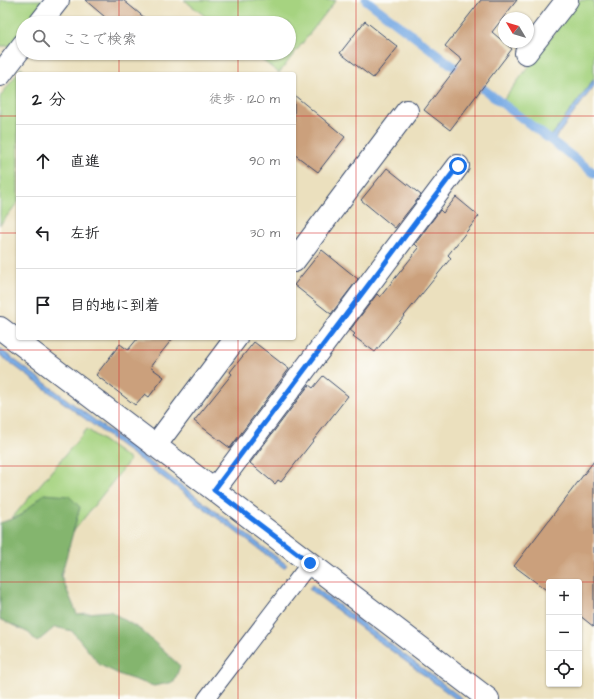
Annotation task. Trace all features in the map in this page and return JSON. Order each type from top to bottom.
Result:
[{"type":"street","points":[[45,16],[58,0]]},
{"type":"street","points":[[526,53],[567,0]]},
{"type":"street","points":[[2,66],[16,52]]},
{"type":"street","points":[[296,258],[407,111]]},
{"type":"street","points":[[214,490],[458,166]]},
{"type":"street","points":[[0,328],[488,699]]},
{"type":"street","points":[[155,446],[234,340]]},
{"type":"lane","points":[[206,699],[310,563]]},
{"type":"green space","points":[[0,0],[46,0],[34,16],[16,16],[16,41],[12,46],[0,46]]},
{"type":"green space","points":[[184,0],[336,0],[296,51],[296,16],[205,16]]},
{"type":"green space","points":[[579,0],[594,0],[594,79],[550,138],[502,102]]},
{"type":"green space","points":[[262,60],[289,60],[280,72]]},
{"type":"green space","points":[[21,68],[27,72],[18,72]]},
{"type":"green space","points":[[16,75],[16,205],[0,225],[0,97]]},
{"type":"green space","points":[[87,429],[130,460],[73,532],[80,507],[44,494],[20,516],[12,518]]},
{"type":"green space","points":[[44,494],[69,496],[80,507],[61,576],[77,614],[110,611],[141,630],[180,666],[174,682],[154,686],[123,676],[100,665],[72,631],[55,627],[37,642],[29,633],[0,619],[0,523],[20,516]]},
{"type":"water","points":[[594,79],[594,86],[553,141],[550,138]]},
{"type":"water","points":[[0,349],[287,565],[284,568],[0,355]]},
{"type":"water","points":[[312,585],[463,699],[456,699],[309,589]]},
{"type":"building","points":[[85,0],[123,0],[142,16],[104,16]]},
{"type":"building","points":[[481,0],[517,0],[508,12],[498,12],[498,24],[492,32],[498,37],[498,48],[512,49],[450,130],[424,110],[462,60],[445,46]]},
{"type":"building","points":[[365,21],[398,47],[373,78],[340,53]]},
{"type":"building","points":[[296,97],[345,137],[318,172],[296,156]]},
{"type":"building","points":[[387,168],[421,195],[395,228],[361,200]]},
{"type":"building","points":[[456,197],[479,216],[448,255],[451,258],[375,352],[353,336],[355,334],[350,330],[377,294],[380,297],[419,248],[415,244],[440,210],[443,213]]},
{"type":"building","points":[[322,250],[358,279],[331,314],[296,287],[296,282]]},
{"type":"building","points":[[136,340],[171,340],[150,367],[164,377],[149,397],[145,394],[135,405],[96,375],[120,344],[128,350]]},
{"type":"building","points":[[254,342],[289,369],[230,448],[194,421],[232,374],[230,372]]},
{"type":"building","points":[[323,376],[348,396],[281,482],[278,480],[275,484],[250,463],[309,385],[313,388]]},
{"type":"building","points":[[594,461],[594,627],[582,617],[582,579],[546,579],[546,590],[514,566]]},
{"type":"waterway","points":[[366,0],[594,173]]},
{"type":"route","points":[[310,563],[214,490],[458,166]]}]
